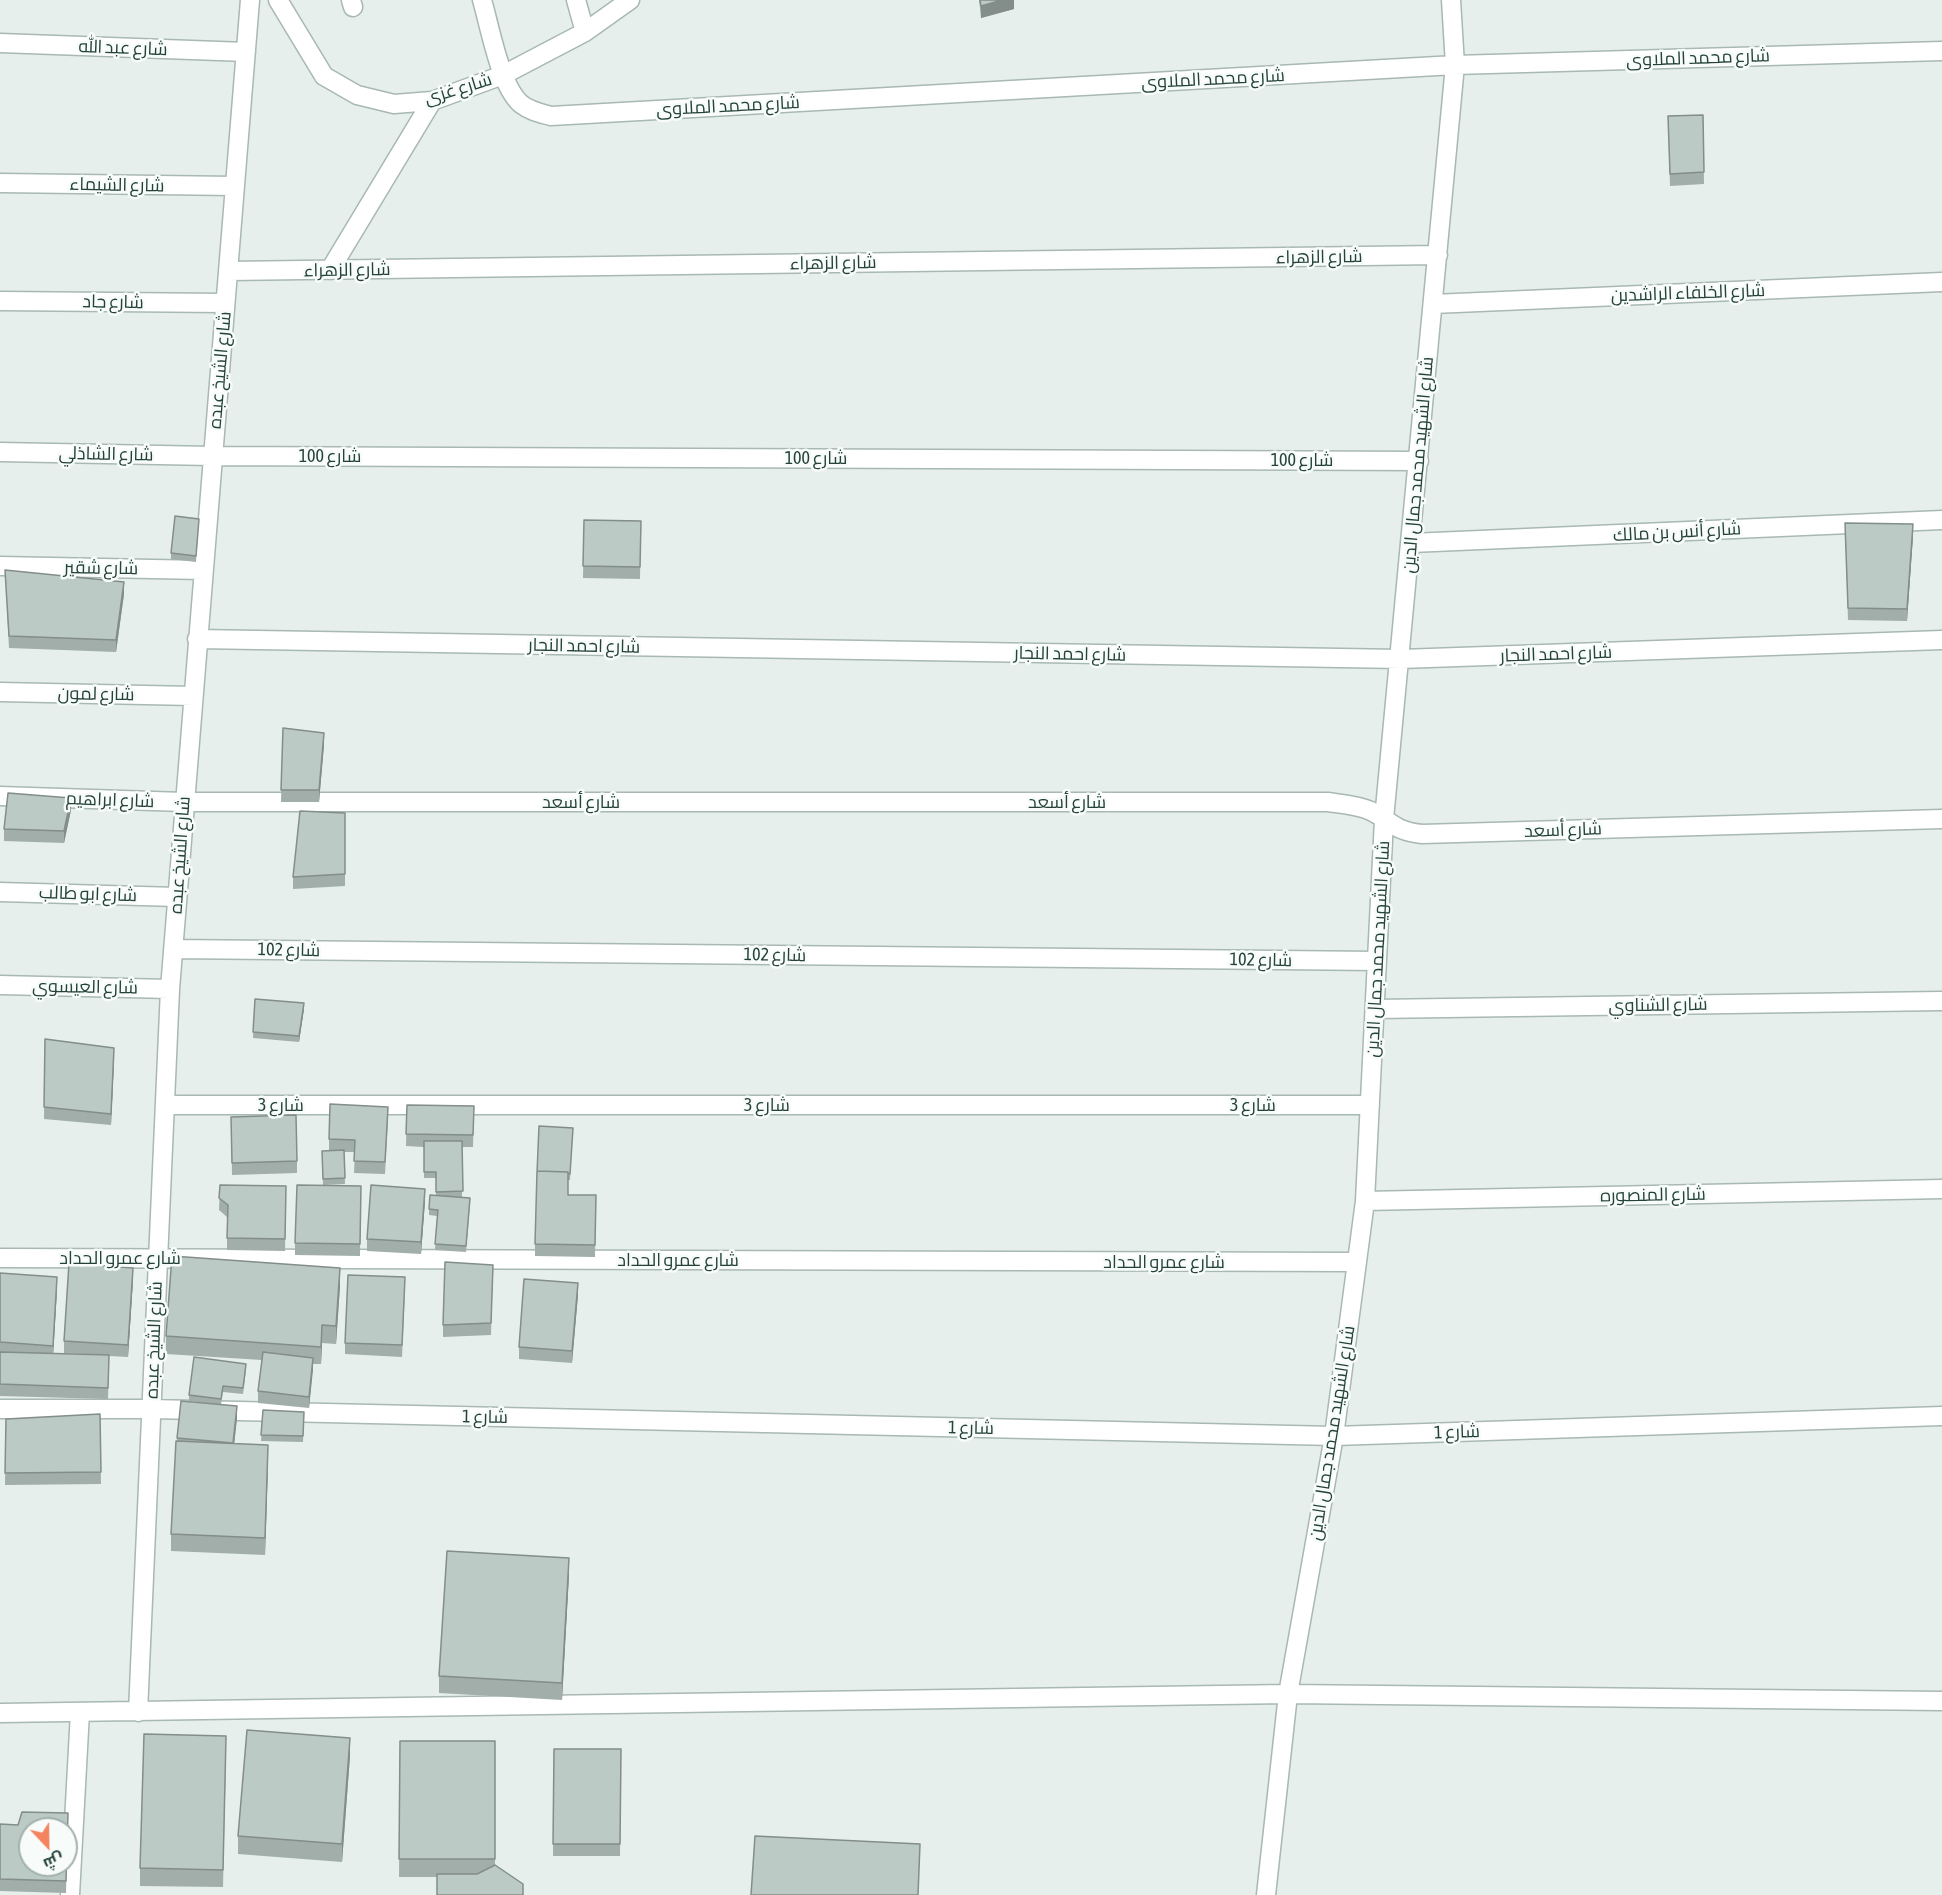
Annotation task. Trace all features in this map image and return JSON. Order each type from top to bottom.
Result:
[{"type":"street","name":"شارع الشيخ عبده","points":[[138,1712],[170,989],[250,0]]},
{"type":"street","name":"شارع غزى","points":[[278,0],[324,76],[357,95],[394,104],[432,101],[503,75],[585,32],[630,0]]},
{"type":"street","name":"شارع محمد الملاوى","points":[[482,0],[509,91],[535,112],[551,116],[1455,65],[1942,51]]},
{"type":"street","points":[[576,0],[585,32]]},
{"type":"street","name":"شارع الشهيد محمد جمال الدين","points":[[1266,1895],[1288,1694],[1334,1436],[1365,1201],[1384,819],[1401,659],[1455,65],[1450,0]]},
{"type":"street","name":"شارع عبد الله","points":[[0,44],[246,52]]},
{"type":"street","points":[[330,270],[432,101]]},
{"type":"street","name":"شارع الشيماء","points":[[0,183],[235,186]]},
{"type":"street","name":"شارع الزهراء","points":[[228,271],[1438,255]]},
{"type":"street","name":"شارع الخلفاء الراشدين","points":[[1433,304],[1942,282]]},
{"type":"street","name":"شارع جاد","points":[[0,301],[225,303]]},
{"type":"street","name":"شارع الشاذلي","points":[[0,452],[212,456]]},
{"type":"street","name":"شارع 100","points":[[212,456],[1419,461]]},
{"type":"street","name":"شارع أنس بن مالك","points":[[1411,543],[1942,520]]},
{"type":"street","name":"شارع شقير","points":[[0,566],[203,570]]},
{"type":"street","name":"شارع احمد النجار","points":[[197,639],[1401,659],[1942,640]]},
{"type":"street","name":"شارع لمون","points":[[0,692],[193,696]]},
{"type":"street","name":"شارع ابراهيم","points":[[0,796],[184,802]]},
{"type":"street","name":"شارع أسعد","points":[[184,802],[1328,802],[1369,810],[1395,828],[1422,834],[1942,819]]},
{"type":"street","name":"شارع ابو طالب","points":[[0,892],[177,897]]},
{"type":"street","name":"شارع 102","points":[[173,948],[1377,961]]},
{"type":"street","name":"شارع العيسوي","points":[[0,985],[170,989]]},
{"type":"street","name":"شارع الشناوي","points":[[1375,1009],[1942,1000]]},
{"type":"street","name":"شارع 3","points":[[165,1105],[1370,1104]]},
{"type":"street","name":"شارع المنصوره","points":[[1365,1201],[1942,1189]]},
{"type":"street","name":"شارع عمرو الحداد","points":[[0,1258],[1357,1262]]},
{"type":"street","name":"شارع 1","points":[[0,1409],[151,1409],[1334,1436],[1942,1416]]},
{"type":"street","points":[[0,1713],[1288,1694],[1942,1701]]},
{"type":"street","points":[[70,1895],[80,1712]]},
{"type":"building","points":[[980,0],[1002,0],[981,6]]},
{"type":"building","points":[[1703,115],[1704,172],[1670,174],[1668,116]]},
{"type":"building","points":[[175,516],[199,519],[196,556],[171,553]]},
{"type":"building","points":[[584,520],[641,521],[640,567],[583,566]]},
{"type":"building","points":[[1845,523],[1913,524],[1907,609],[1848,608]]},
{"type":"building","points":[[5,570],[124,582],[116,640],[9,636]]},
{"type":"building","points":[[283,728],[324,733],[319,790],[281,790]]},
{"type":"building","points":[[8,793],[71,798],[64,831],[4,829]]},
{"type":"building","points":[[300,811],[345,813],[345,874],[293,877]]},
{"type":"building","points":[[255,999],[304,1003],[299,1036],[253,1032]]},
{"type":"building","points":[[45,1039],[114,1048],[111,1114],[44,1107]]},
{"type":"building","points":[[330,1104],[388,1107],[385,1162],[354,1161],[355,1140],[329,1139]]},
{"type":"building","points":[[407,1105],[474,1106],[473,1135],[406,1134]]},
{"type":"building","points":[[296,1115],[297,1161],[232,1163],[231,1117]]},
{"type":"building","points":[[539,1126],[573,1128],[570,1174],[568,1172],[537,1171]]},
{"type":"building","points":[[424,1141],[462,1141],[463,1191],[436,1192],[436,1172],[424,1172]]},
{"type":"building","points":[[344,1150],[345,1178],[323,1179],[322,1151]]},
{"type":"building","points":[[537,1171],[568,1172],[568,1195],[596,1195],[595,1245],[535,1244]]},
{"type":"building","points":[[220,1185],[286,1186],[285,1239],[227,1238],[228,1205],[219,1198]]},
{"type":"building","points":[[297,1185],[361,1186],[360,1244],[295,1243]]},
{"type":"building","points":[[371,1185],[425,1189],[421,1242],[367,1239]]},
{"type":"building","points":[[430,1195],[470,1198],[466,1246],[435,1244],[438,1210],[429,1209]]},
{"type":"building","points":[[172,1256],[340,1268],[336,1326],[322,1325],[321,1347],[166,1336]]},
{"type":"building","points":[[445,1262],[493,1265],[491,1323],[443,1325]]},
{"type":"building","points":[[69,1263],[133,1268],[128,1345],[64,1341]]},
{"type":"building","points":[[0,1273],[57,1277],[53,1346],[0,1342]]},
{"type":"building","points":[[348,1275],[405,1277],[402,1345],[345,1343]]},
{"type":"building","points":[[524,1279],[578,1283],[572,1351],[519,1347]]},
{"type":"building","points":[[0,1352],[109,1355],[108,1388],[0,1384]]},
{"type":"building","points":[[263,1352],[313,1358],[309,1397],[258,1391]]},
{"type":"building","points":[[194,1357],[246,1364],[243,1388],[223,1386],[221,1399],[189,1395]]},
{"type":"building","points":[[181,1401],[237,1406],[233,1443],[177,1438]]},
{"type":"building","points":[[263,1410],[304,1412],[303,1436],[261,1435]]},
{"type":"building","points":[[100,1414],[101,1472],[5,1473],[6,1419]]},
{"type":"building","points":[[176,1441],[268,1445],[265,1538],[171,1534]]},
{"type":"building","points":[[447,1551],[569,1558],[562,1683],[439,1676]]},
{"type":"building","points":[[247,1730],[350,1738],[342,1844],[238,1836]]},
{"type":"building","points":[[144,1734],[226,1736],[223,1870],[140,1868]]},
{"type":"building","points":[[400,1741],[495,1741],[495,1859],[399,1859]]},
{"type":"building","points":[[554,1749],[621,1749],[620,1844],[553,1844]]},
{"type":"building","points":[[22,1812],[68,1813],[68,1817],[20,1817]]},
{"type":"building","points":[[0,1824],[18,1825],[18,1877],[66,1877],[66,1881],[0,1879]]},
{"type":"building","points":[[755,1836],[920,1844],[918,1895],[751,1895]]},
{"type":"building","points":[[495,1865],[523,1884],[523,1895],[437,1895],[437,1874],[477,1874]]}]
